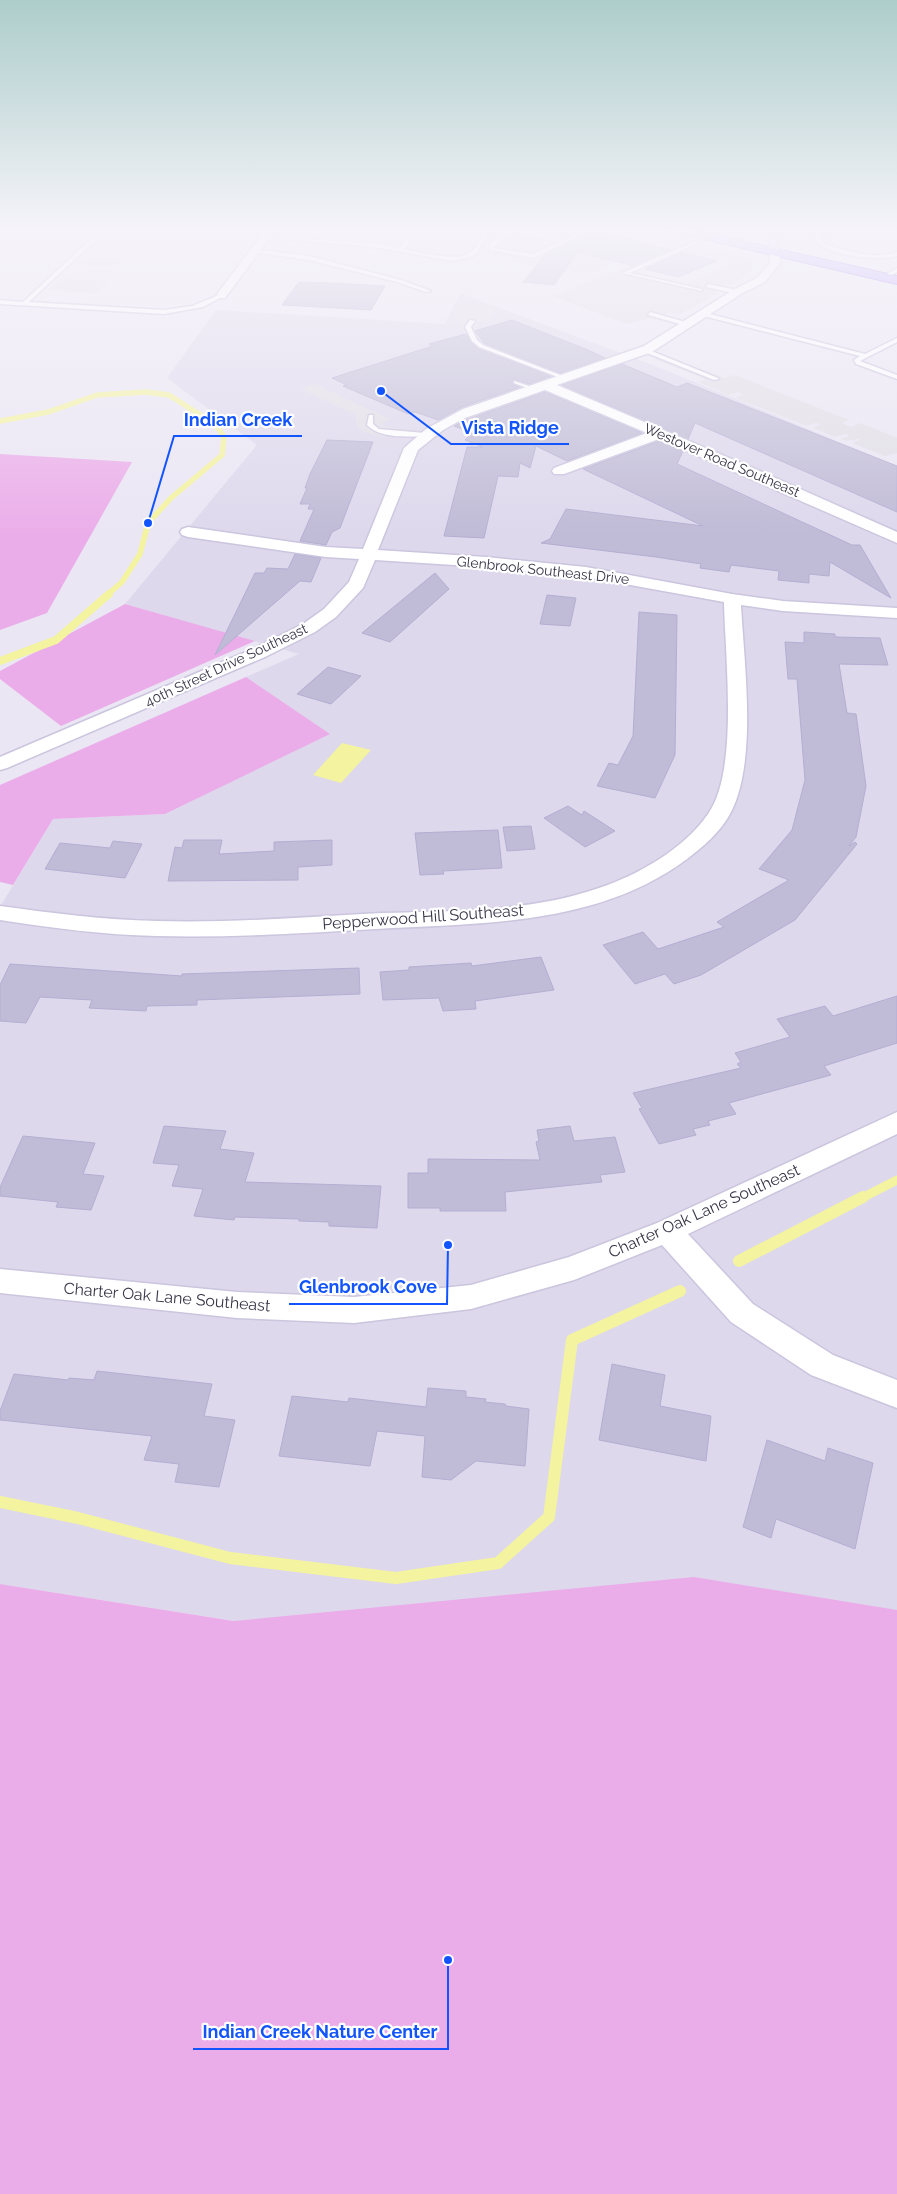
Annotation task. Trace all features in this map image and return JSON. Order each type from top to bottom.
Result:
[{"type":"street","name":"40th Street Drive Southeast","points":[[0,764],[259,653],[309,628],[330,613],[357,584],[370,556],[412,448],[424,436],[441,423],[644,350],[676,330]]},
{"type":"street","name":"Westover Road Southeast","points":[[540,387],[659,434],[897,538]]},
{"type":"street","points":[[560,471],[659,434]]},
{"type":"street","name":"Glenbrook Southeast Drive","points":[[188,532],[326,552],[486,562],[586,572],[649,582],[732,599],[783,606],[897,613]]},
{"type":"street","name":"Pepperwood Hill Southeast","points":[[0,913],[117,927],[240,928],[494,916],[558,906],[606,894],[653,871],[690,847],[721,814],[732,787],[736,755],[732,599]]},
{"type":"street","name":"Charter Oak Lane Southeast","points":[[0,1281],[237,1305],[354,1310],[471,1298],[574,1268],[667,1231],[897,1122]]},
{"type":"street","points":[[667,1231],[742,1313],[822,1365],[897,1394]]},
{"type":"lane","points":[[469,330],[475,341],[481,346],[565,378]]},
{"type":"lane","points":[[767,330],[868,356]]},
{"type":"lane","points":[[897,340],[857,360],[858,364],[897,377]]},
{"type":"lane","points":[[644,350],[716,379]]},
{"type":"lane","points":[[889,374],[897,371]]},
{"type":"lane","points":[[516,382],[540,387]]},
{"type":"lane","points":[[371,416],[370,425],[377,430],[424,436]]},
{"type":"shaded area","points":[[201,330],[560,330],[658,367],[897,466],[897,1725],[0,1584],[0,907],[53,819],[165,814],[329,734],[246,677],[299,654],[125,604],[257,445],[167,378]]},
{"type":"shaded area","points":[[463,330],[477,330],[483,342],[557,372],[547,375],[476,348],[468,340]]},
{"type":"shaded area","points":[[664,355],[724,378],[735,375],[849,420],[842,423],[851,427],[861,423],[897,438],[897,453],[885,456],[852,443],[859,439],[846,441],[841,439],[849,436],[846,434],[835,437],[813,428],[821,424],[815,423],[807,426],[735,398],[743,395],[739,392],[728,395],[698,382],[705,380],[703,378],[654,359]]},
{"type":"shaded area","points":[[314,384],[390,419],[380,424],[384,426],[411,431],[402,438],[364,432],[358,427],[355,414],[300,389]]},
{"type":"shaded area","points":[[0,454],[132,462],[47,613],[0,630]]},
{"type":"shaded area","points":[[125,604],[255,641],[61,726],[0,679],[0,671]]},
{"type":"shaded area","points":[[246,677],[330,734],[165,814],[53,819],[13,885],[0,882],[0,785]]},
{"type":"shaded area","points":[[342,743],[371,750],[341,783],[313,775]]},
{"type":"shaded area","points":[[694,1577],[897,1610],[897,2194],[0,2194],[0,1584],[234,1621]]},
{"type":"building","points":[[538,330],[605,358],[560,373],[484,343],[475,331]]},
{"type":"building","points":[[466,334],[478,349],[551,376],[529,384],[513,379],[512,384],[520,387],[462,407],[438,420],[415,412],[408,414],[343,386],[347,385],[332,378],[433,346],[429,344]]},
{"type":"building","points":[[622,364],[677,387],[687,383],[897,466],[897,512],[695,423],[688,439],[562,385]]},
{"type":"building","points":[[545,392],[642,433],[567,461],[536,446],[530,468],[520,463],[518,477],[498,476],[484,538],[444,536],[467,447],[483,447],[465,440],[472,433],[454,426]]},
{"type":"building","points":[[327,440],[373,442],[340,528],[332,532],[326,545],[300,541],[314,509],[308,509],[310,504],[300,504],[307,488],[305,488],[310,474]]},
{"type":"building","points":[[659,441],[683,451],[677,464],[852,545],[860,545],[891,598],[830,562],[829,576],[809,574],[809,583],[778,580],[779,571],[731,565],[729,572],[700,568],[701,564],[656,557],[541,543],[550,539],[566,509],[703,526],[583,469]]},
{"type":"building","points":[[295,554],[321,558],[311,582],[300,581],[215,655],[255,573],[264,573],[267,568],[288,569]]},
{"type":"building","points":[[435,573],[449,589],[390,642],[362,633]]},
{"type":"building","points":[[547,595],[576,598],[570,626],[540,624]]},
{"type":"building","points":[[639,612],[677,615],[675,755],[655,798],[597,786],[609,763],[618,765],[633,736]]},
{"type":"building","points":[[804,632],[835,634],[835,637],[880,638],[888,665],[839,664],[847,713],[856,714],[866,786],[856,837],[849,846],[855,842],[857,844],[795,920],[701,975],[674,984],[665,974],[635,984],[603,945],[643,932],[658,949],[724,927],[717,922],[789,880],[759,869],[792,830],[805,780],[797,679],[788,679],[785,642],[804,643]]},
{"type":"building","points":[[328,667],[361,676],[331,704],[297,694]]},
{"type":"building","points":[[568,806],[582,815],[584,811],[615,831],[585,847],[544,818]]},
{"type":"building","points":[[531,826],[535,849],[507,851],[503,827]]},
{"type":"building","points":[[498,830],[502,868],[443,871],[444,874],[420,875],[415,833]]},
{"type":"building","points":[[184,840],[222,840],[219,854],[274,851],[274,842],[332,840],[332,865],[298,867],[298,880],[168,881],[175,847],[182,848]]},
{"type":"building","points":[[113,841],[142,844],[125,878],[45,869],[60,843],[110,848]]},
{"type":"building","points":[[541,957],[554,990],[475,1001],[476,1009],[443,1011],[439,998],[383,1000],[380,972],[409,970],[409,967],[471,963],[472,966]]},
{"type":"building","points":[[10,964],[182,976],[182,974],[359,968],[360,994],[197,1000],[197,1005],[147,1006],[146,1011],[89,1008],[92,1000],[40,997],[26,1023],[0,1021],[0,985]]},
{"type":"building","points":[[897,996],[897,1043],[824,1066],[831,1075],[729,1103],[736,1114],[708,1121],[710,1125],[693,1129],[696,1135],[659,1144],[639,1109],[642,1108],[633,1093],[741,1068],[737,1064],[741,1062],[735,1053],[790,1037],[777,1019],[825,1006],[833,1016]]},
{"type":"building","points":[[164,1126],[226,1131],[220,1149],[254,1153],[245,1182],[381,1186],[377,1228],[329,1226],[329,1222],[299,1221],[299,1219],[235,1217],[234,1220],[194,1216],[203,1189],[172,1186],[179,1165],[153,1163]]},
{"type":"building","points":[[570,1126],[574,1141],[615,1137],[625,1172],[600,1175],[602,1182],[505,1192],[506,1211],[440,1211],[440,1208],[408,1208],[408,1173],[428,1173],[428,1159],[540,1160],[536,1142],[539,1141],[537,1130]]},
{"type":"building","points":[[23,1136],[95,1143],[83,1174],[104,1176],[91,1210],[56,1207],[58,1202],[0,1196],[0,1187]]},
{"type":"building","points":[[612,1364],[665,1375],[660,1406],[711,1416],[706,1461],[599,1440]]},
{"type":"building","points":[[97,1371],[212,1384],[204,1416],[235,1420],[219,1487],[175,1482],[179,1464],[144,1460],[152,1436],[0,1420],[0,1411],[14,1374],[68,1380],[69,1378],[94,1380]]},
{"type":"building","points":[[428,1388],[466,1391],[466,1397],[486,1399],[485,1402],[529,1409],[525,1466],[476,1461],[451,1480],[422,1477],[425,1436],[377,1431],[370,1466],[279,1456],[292,1396],[348,1402],[349,1398],[426,1407]]},
{"type":"building","points":[[767,1440],[825,1461],[828,1448],[873,1463],[855,1549],[776,1519],[771,1538],[743,1527]]},
{"type":"waterway","points":[[0,421],[48,412],[97,395],[146,392],[169,395],[216,425],[224,437],[222,455],[171,498],[148,523],[140,554],[122,582],[107,595]]},
{"type":"waterway","points":[[0,661],[56,640],[109,594]]},
{"type":"waterway","points":[[860,1199],[897,1180]]},
{"type":"waterway","points":[[739,1261],[863,1197]]},
{"type":"waterway","points":[[0,1502],[78,1518],[230,1558],[396,1578],[498,1563],[549,1517],[572,1340],[680,1291]]},
{"type":"place","name":"Vista Ridge","points":[[381,391]]},
{"type":"place","name":"Indian Creek","points":[[148,523]]},
{"type":"place","name":"Glenbrook Cove","points":[[448,1245]]},
{"type":"place","name":"Indian Creek Nature Center","points":[[448,1960]]}]
